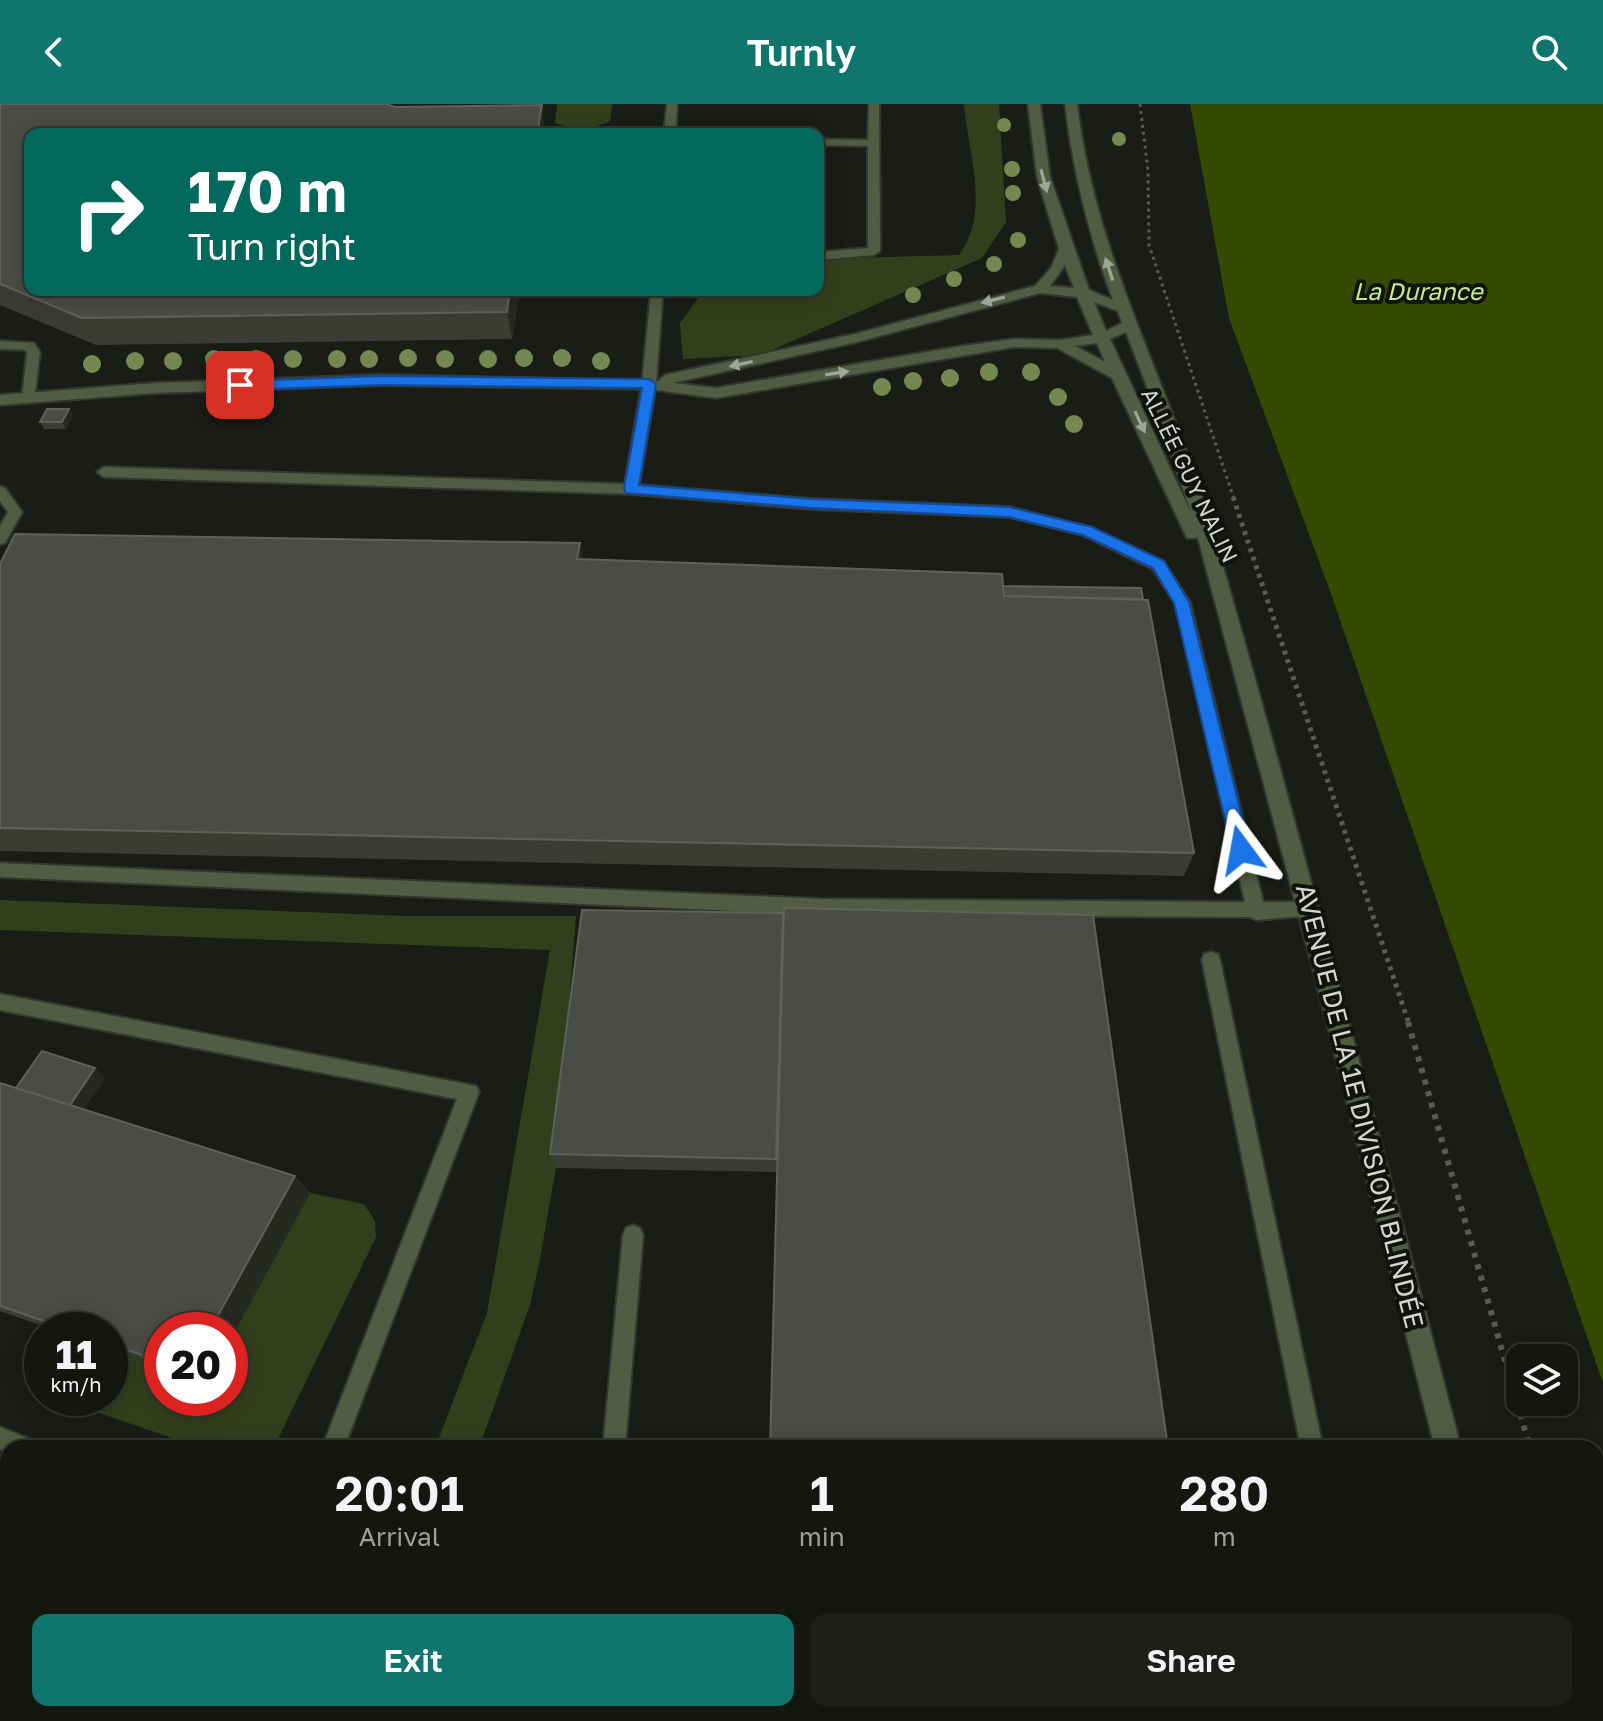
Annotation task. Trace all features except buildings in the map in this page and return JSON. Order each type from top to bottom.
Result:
[{"type":"street","name":"ALLÉE GUY NALIN","points":[[1034,104],[1038,159],[1065,250],[1101,338],[1216,581]]},
{"type":"street","name":"ALLÉE GUY NALIN","points":[[1071,104],[1074,150],[1122,308],[1186,470],[1216,581]]},
{"type":"street","points":[[1040,289],[1057,269],[1065,250]]},
{"type":"street","points":[[649,384],[857,338],[1040,289],[1083,293],[1122,308]]},
{"type":"street","points":[[0,400],[155,388],[382,380],[649,384],[716,393],[962,350],[1014,343],[1060,344],[1101,338],[1128,326]]},
{"type":"street","points":[[1060,344],[1118,375]]},
{"type":"street","name":"AVENUE DE LA 1E DIVISION BLINDÉE","points":[[1216,581],[1310,910],[1446,1440]]},
{"type":"lane","points":[[670,128],[672,104]]},
{"type":"lane","points":[[824,255],[874,251],[874,104]]},
{"type":"lane","points":[[824,142],[874,143]]},
{"type":"lane","points":[[631,489],[649,384],[656,296]]},
{"type":"lane","points":[[0,345],[29,346],[34,352],[29,398]]},
{"type":"lane","points":[[104,472],[631,489],[811,504],[1009,512],[1087,531],[1158,565],[1182,602],[1256,912]]},
{"type":"lane","points":[[0,491],[15,512],[0,539]]},
{"type":"lane","points":[[0,870],[822,907],[1310,910]]},
{"type":"lane","points":[[1211,960],[1310,1440]]},
{"type":"lane","points":[[0,1002],[469,1092],[336,1440]]},
{"type":"lane","points":[[615,1440],[633,1235]]},
{"type":"path","points":[[1140,104],[1148,171],[1149,245],[1421,1061],[1528,1440]]},
{"type":"shaded area","points":[[557,104],[612,104],[610,121],[591,127],[561,125],[555,123]]},
{"type":"shaded area","points":[[964,104],[999,104],[1006,222],[982,258],[760,355],[683,359],[680,323],[700,296],[824,296],[824,259],[959,255],[974,221],[975,182]]},
{"type":"shaded area","points":[[0,900],[406,916],[576,916],[556,1168],[539,1264],[530,1305],[482,1440],[438,1440],[487,1313],[550,950],[0,930]]},
{"type":"shaded area","points":[[310,1193],[364,1204],[375,1221],[376,1237],[277,1440],[178,1440],[108,1416],[128,1416],[128,1355],[144,1361],[144,1416],[248,1416],[248,1312],[245,1312]]},
{"type":"water","name":"La Durance","points":[[1190,104],[1603,104],[1603,1383],[1330,591],[1229,318]]},
{"type":"route","points":[[240,385],[382,380],[649,384],[631,489],[811,504],[1009,512],[1087,531],[1158,565],[1182,602],[1241,850]]}]
